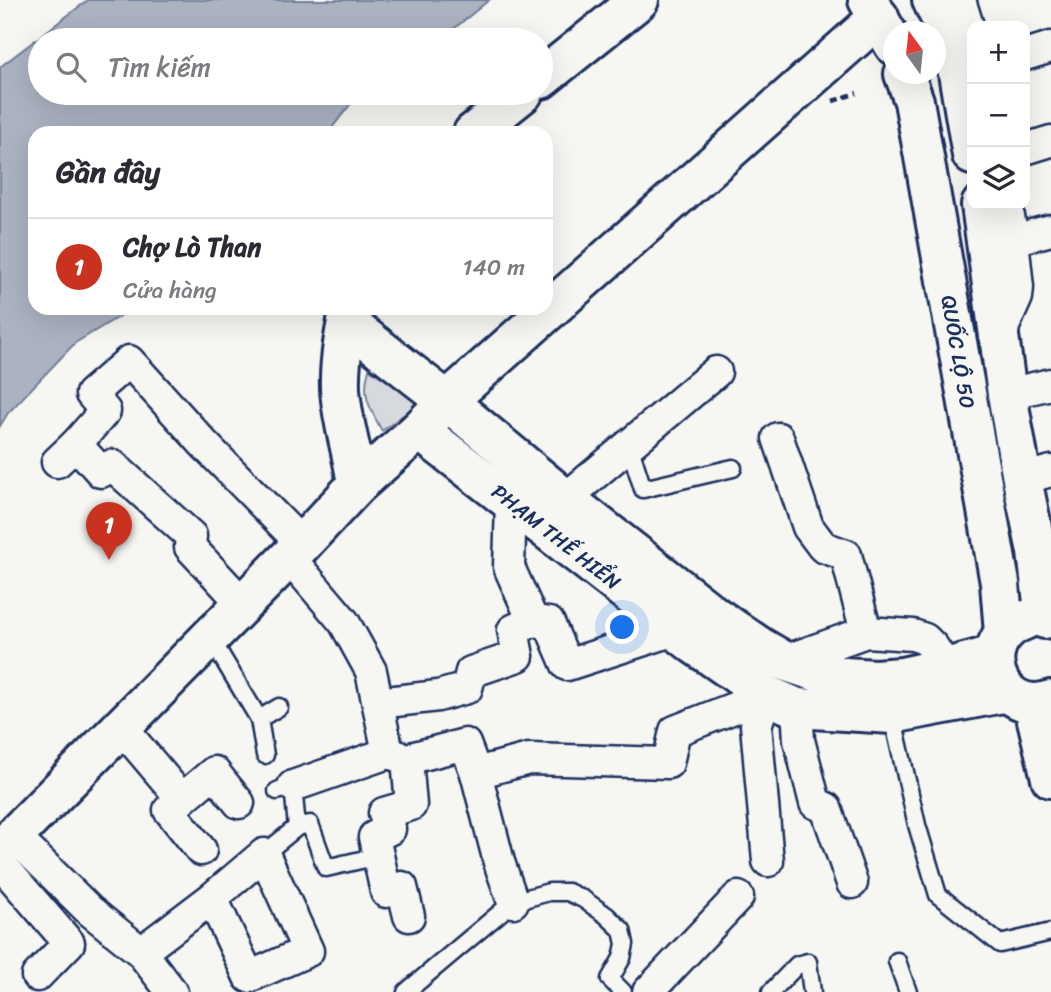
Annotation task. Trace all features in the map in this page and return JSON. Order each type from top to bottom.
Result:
[{"type":"main road","points":[[553,69],[639,0]]},
{"type":"main road","points":[[932,0],[947,32],[958,73],[971,147]]},
{"type":"main road","points":[[553,308],[880,21]]},
{"type":"main road","name":"QUỐC LỘ 50","points":[[908,84],[914,101],[1000,583],[1025,629]]},
{"type":"main road","points":[[482,126],[508,105]]},
{"type":"main road","name":"QUỐC LỘ 50","points":[[982,210],[1007,394],[1036,475],[1037,552],[1025,629],[994,669],[999,682],[1030,698],[1051,778]]},
{"type":"main road","points":[[5,850],[357,485],[545,315]]},
{"type":"main road","name":"PHẠM THẾ HIỂN","points":[[348,316],[565,499],[695,631],[761,648],[784,661],[814,671],[875,679],[902,677],[946,667],[1025,629]]},
{"type":"main road","name":"PHẠM THẾ HIỂN","points":[[348,316],[340,388],[357,485]]},
{"type":"main road","name":"PHẠM THẾ HIỂN","points":[[419,430],[511,503],[695,631],[782,701]]},
{"type":"main road","points":[[782,701],[892,714],[1030,698]]},
{"type":"street","points":[[960,0],[967,23]]},
{"type":"street","points":[[1030,53],[1051,47]]},
{"type":"street","points":[[1030,147],[1051,141]]},
{"type":"street","points":[[1002,349],[1004,326],[1017,297],[1018,287],[1008,210]]},
{"type":"street","points":[[1013,240],[1051,230]]},
{"type":"street","points":[[243,604],[190,547],[191,536],[112,465],[101,472],[66,453],[105,411],[91,394],[129,361],[295,550],[344,622],[370,671],[377,703],[397,756],[411,805],[384,813],[390,829],[374,837],[386,892],[402,887],[409,916]]},
{"type":"street","points":[[565,499],[716,372]]},
{"type":"street","points":[[1007,394],[1051,384]]},
{"type":"street","points":[[778,438],[808,527],[823,547],[846,555],[866,632]]},
{"type":"street","points":[[511,503],[509,567],[533,621]]},
{"type":"street","points":[[377,703],[438,696],[467,688],[471,672],[518,656],[513,630],[533,621],[549,623],[567,665],[695,631]]},
{"type":"street","points":[[784,661],[866,632],[913,635],[925,639],[946,667]]},
{"type":"street","points":[[476,773],[530,759],[668,763],[675,731],[782,701]]},
{"type":"street","points":[[768,861],[756,724],[782,701]]},
{"type":"street","points":[[782,701],[799,740],[815,803],[826,808],[852,883]]},
{"type":"street","points":[[121,727],[182,799]]},
{"type":"street","points":[[285,789],[397,756],[465,744],[513,902]]},
{"type":"street","points":[[201,850],[169,810],[214,772],[239,803]]},
{"type":"street","points":[[5,850],[89,910],[141,952],[172,992]]},
{"type":"street","points":[[5,850],[69,943],[37,976]]},
{"type":"street","points":[[141,952],[264,854],[308,951],[250,977],[212,898]]},
{"type":"street","points":[[648,992],[738,897]]},
{"type":"lane","points":[[629,445],[643,489],[733,468]]},
{"type":"lane","points":[[210,637],[259,719],[265,755]]},
{"type":"lane","points":[[259,719],[279,707]]},
{"type":"lane","points":[[892,714],[917,825],[938,895],[1000,944],[1051,932]]},
{"type":"lane","points":[[285,789],[297,827]]},
{"type":"lane","points":[[264,854],[297,827],[310,824],[326,868],[378,856]]},
{"type":"lane","points":[[407,992],[513,902],[549,892],[568,892],[583,899],[622,930],[625,938],[622,957],[599,992]]},
{"type":"lane","points":[[897,961],[908,992]]},
{"type":"lane","points":[[771,992],[797,965],[808,962],[812,992]]},
{"type":"lane","points":[[610,979],[623,992]]},
{"type":"shaded area","points":[[88,0],[489,0],[455,28],[51,28]]},
{"type":"shaded area","points":[[28,46],[28,105],[350,105],[333,126],[28,126],[28,315],[121,315],[75,343],[8,413],[0,426],[0,67]]},
{"type":"shaded area","points":[[369,369],[423,400],[382,431],[366,394]]},
{"type":"place","name":"Chợ Lò Than","points":[[109,560]]}]
